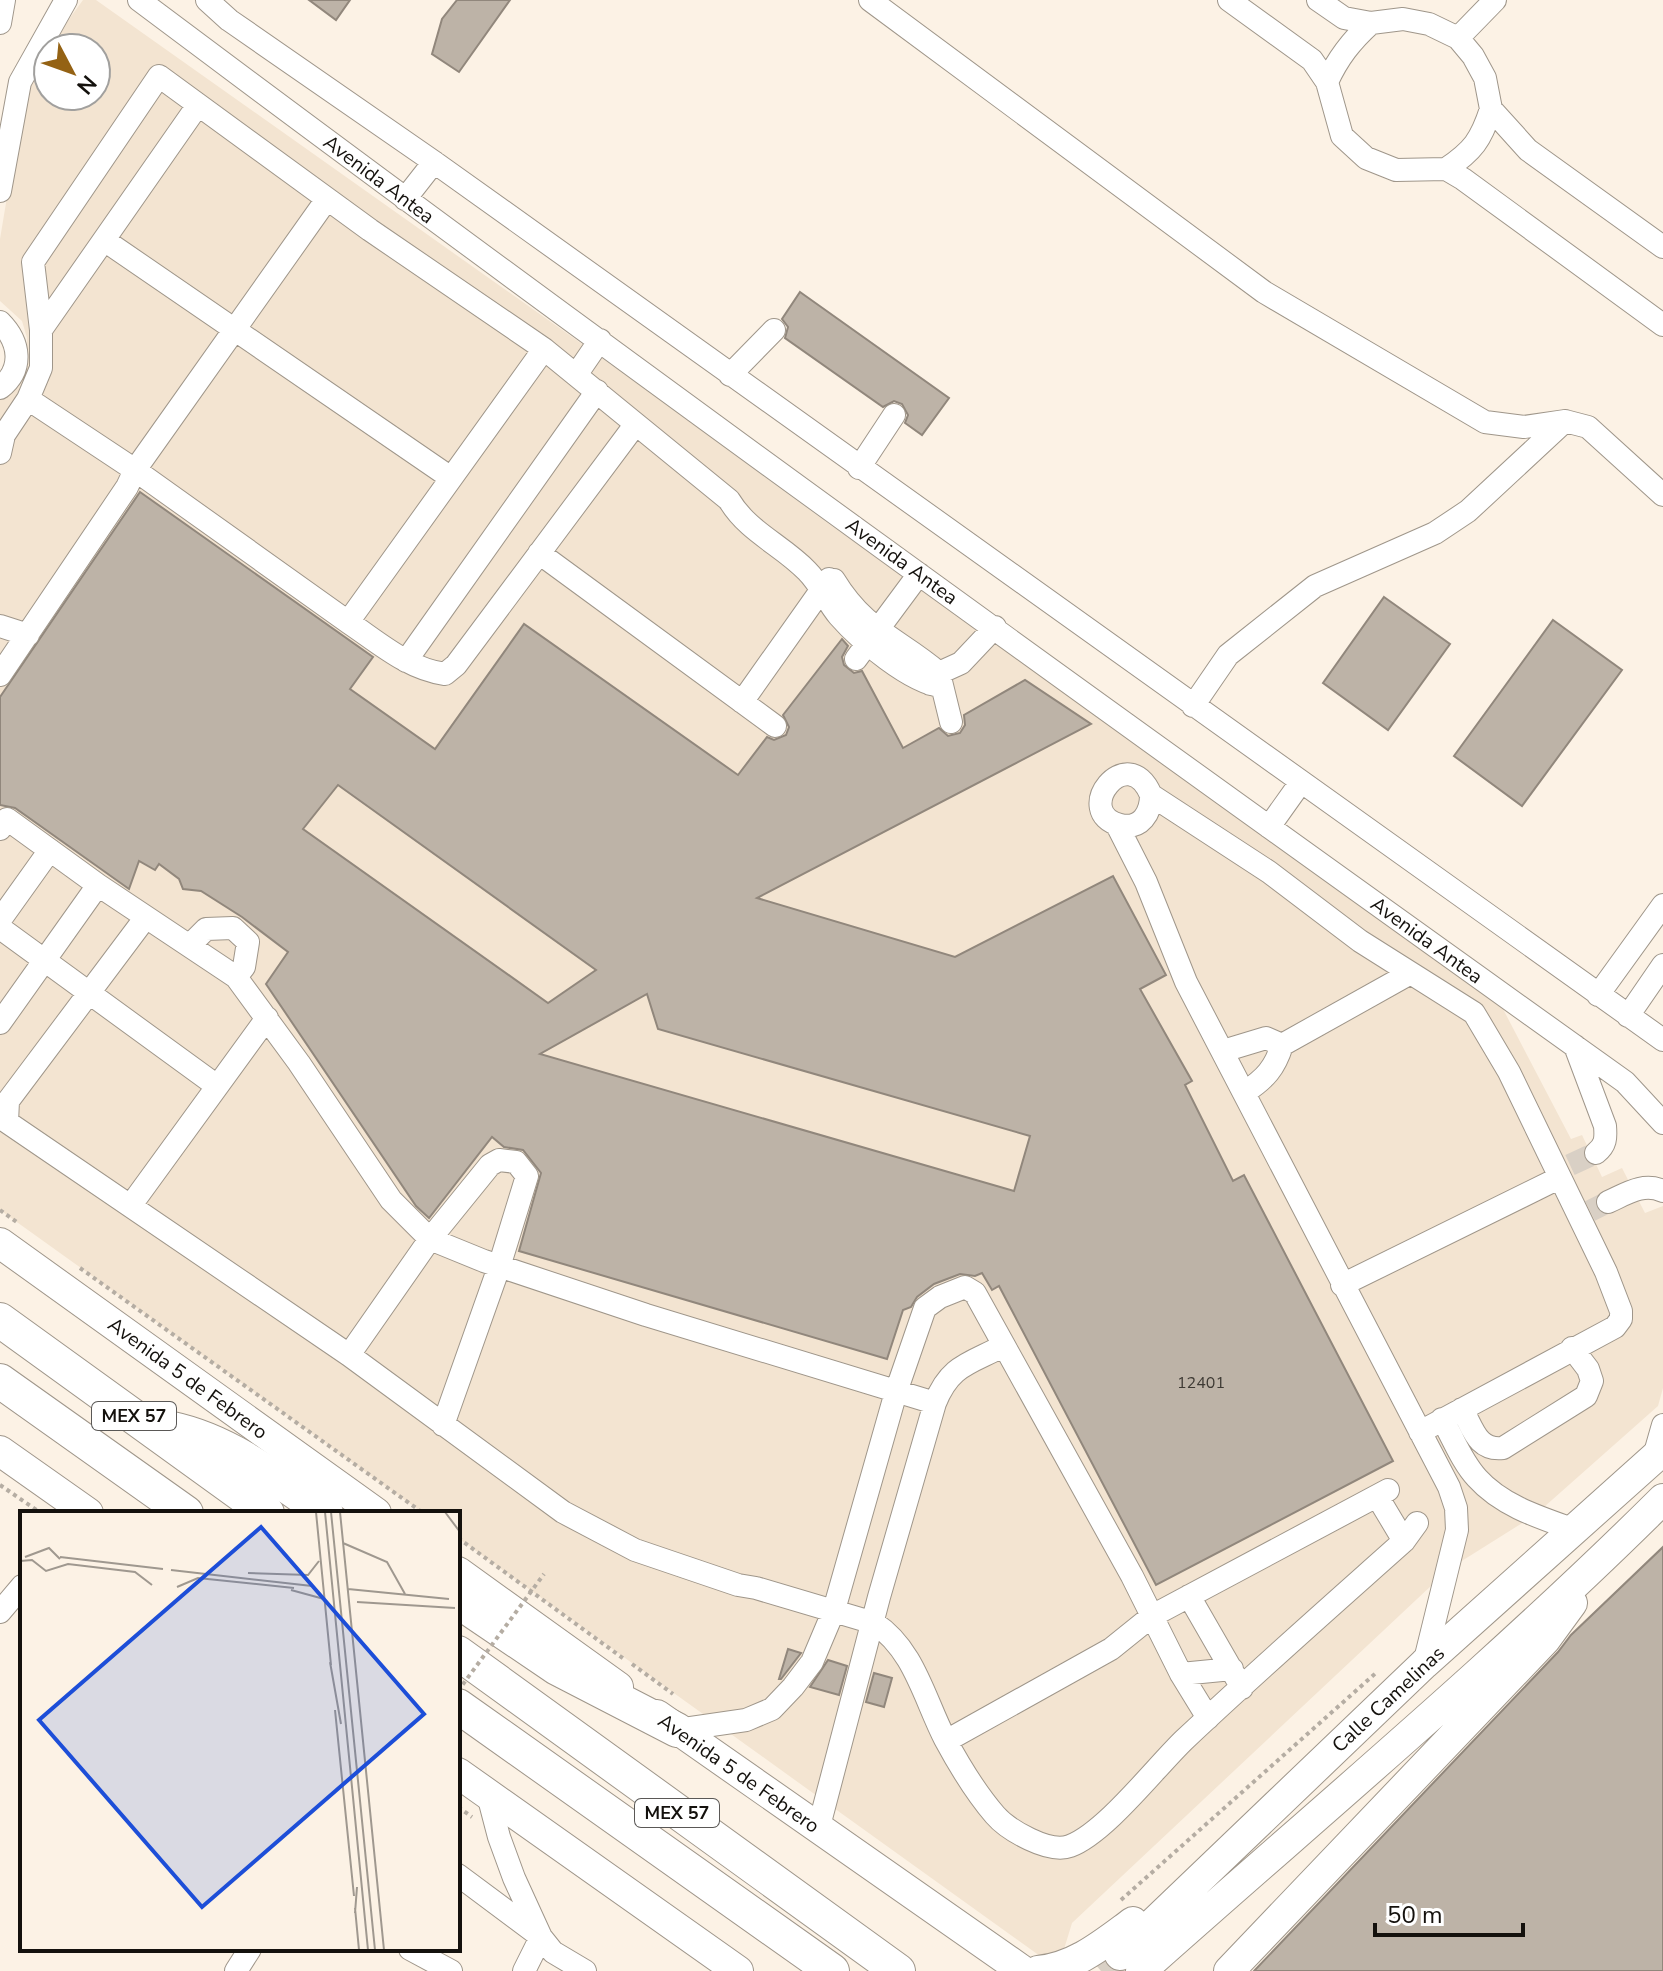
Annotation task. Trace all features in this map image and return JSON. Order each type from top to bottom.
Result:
[{"type":"highway","name":"MEX 57","points":[[0,1320],[264,1511]]},
{"type":"highway","name":"MEX 57","points":[[0,1381],[183,1511]]},
{"type":"highway","points":[[146,1425],[187,1431],[230,1449],[323,1511]]},
{"type":"highway","points":[[460,1602],[557,1668],[677,1730]]},
{"type":"highway","name":"MEX 57","points":[[460,1654],[898,1971]]},
{"type":"highway","name":"MEX 57","points":[[460,1707],[832,1971]]},
{"type":"main road","name":"Avenida 5 de Febrero","points":[[13,1236],[373,1511]]},
{"type":"main road","points":[[0,1451],[85,1511]]},
{"type":"main road","name":"Calle Camelinas","points":[[1130,1963],[1424,1664],[1658,1455]]},
{"type":"main road","name":"Calle Camelinas","points":[[1130,1963],[1606,1556],[1663,1499]]},
{"type":"main road","points":[[1229,1971],[1545,1640],[1606,1556]]},
{"type":"main road","name":"Avenida 5 de Febrero","points":[[460,1573],[818,1830],[1023,1971]]},
{"type":"main road","points":[[1038,1971],[1058,1969],[1094,1952],[1137,1919],[1388,1686],[1424,1664]]},
{"type":"main road","points":[[460,1774],[738,1971]]},
{"type":"street","points":[[0,23],[4,0]]},
{"type":"street","points":[[0,191],[4,139],[20,82],[66,0]]},
{"type":"street","name":"Avenida Antea","points":[[139,0],[405,199],[919,574],[1625,1082],[1663,1123]]},
{"type":"street","points":[[207,0],[229,20],[434,162],[1663,1040]]},
{"type":"street","points":[[870,0],[1264,292],[1485,422],[1524,427],[1565,421],[1588,427],[1663,495]]},
{"type":"street","points":[[1229,0],[1312,60],[1327,82],[1342,136],[1366,158],[1396,170],[1446,169],[1468,155],[1483,134],[1491,109],[1485,78],[1458,38],[1429,24],[1403,19],[1371,23],[1344,18],[1318,0]]},
{"type":"street","points":[[1458,38],[1495,0]]},
{"type":"street","points":[[1327,82],[1337,60],[1352,39],[1371,23]]},
{"type":"street","points":[[0,453],[4,435],[28,399],[41,368],[41,330],[33,262],[159,76],[327,199],[544,349],[597,391],[729,500],[749,525],[827,582],[838,615],[867,645],[936,681],[951,722]]},
{"type":"street","points":[[41,330],[198,105]]},
{"type":"street","points":[[1491,109],[1528,150],[1663,247]]},
{"type":"street","points":[[405,199],[434,162]]},
{"type":"street","points":[[1446,169],[1663,325]]},
{"type":"street","points":[[0,675],[127,487],[135,470],[327,199]]},
{"type":"street","points":[[104,240],[451,478]]},
{"type":"street","points":[[0,322],[12,334],[18,352],[15,371],[0,388]]},
{"type":"street","points":[[730,375],[774,330]]},
{"type":"street","points":[[576,375],[600,340]]},
{"type":"street","points":[[348,622],[544,349]]},
{"type":"street","points":[[406,661],[597,391]]},
{"type":"street","points":[[28,399],[135,470],[406,661],[430,672],[445,674],[456,665],[635,425]]},
{"type":"street","points":[[859,468],[894,415]]},
{"type":"street","points":[[1193,706],[1228,655],[1315,586],[1435,533],[1468,511],[1565,421]]},
{"type":"street","points":[[539,553],[775,726]]},
{"type":"street","points":[[867,645],[919,574]]},
{"type":"street","points":[[742,702],[827,582]]},
{"type":"street","points":[[0,626],[28,635]]},
{"type":"street","points":[[936,681],[961,663],[995,627]]},
{"type":"street","points":[[1117,825],[1139,823],[1147,816],[1151,795],[1147,785],[1139,778],[1118,776],[1109,781],[1103,790],[1102,811],[1117,825],[1146,882],[1186,982],[1293,1182],[1342,1285],[1449,1487],[1456,1508],[1457,1530],[1424,1664]]},
{"type":"street","points":[[1269,827],[1301,782]]},
{"type":"street","points":[[1151,795],[1269,872],[1409,974],[1474,1013],[1509,1072],[1580,1217],[1621,1311],[1621,1319],[1615,1327],[1420,1432]]},
{"type":"street","points":[[0,829],[7,819],[98,885],[236,977],[391,1200],[430,1239],[499,1267],[646,1315],[935,1403]]},
{"type":"street","points":[[0,920],[50,850]]},
{"type":"street","points":[[1,1021],[98,885]]},
{"type":"street","points":[[1598,995],[1663,905]]},
{"type":"street","points":[[146,917],[8,1101],[7,1122],[349,1355],[563,1512],[635,1550],[738,1585],[874,1623],[890,1633],[904,1651],[946,1741],[977,1791],[1007,1827],[1042,1845],[1066,1848],[1090,1836],[1208,1718],[1237,1678],[1410,1532],[1382,1493],[1152,1616],[1111,1649],[946,1741]]},
{"type":"street","points":[[0,928],[217,1086]]},
{"type":"street","points":[[190,945],[206,929],[233,928],[248,942],[244,967],[236,977]]},
{"type":"street","points":[[1628,1016],[1663,965]]},
{"type":"street","points":[[1245,1092],[1266,1078],[1277,1061],[1282,1045],[1409,974]]},
{"type":"street","points":[[131,1205],[267,1018]]},
{"type":"street","points":[[1223,1051],[1266,1038],[1282,1045]]},
{"type":"street","points":[[1575,1046],[1605,1126],[1603,1148],[1596,1153]]},
{"type":"street","points":[[349,1355],[430,1239],[490,1165],[508,1159],[523,1168],[527,1176],[499,1267],[443,1425]]},
{"type":"street","points":[[1342,1285],[1559,1178]]},
{"type":"street","points":[[1608,1202],[1638,1188],[1653,1186],[1663,1191]]},
{"type":"street","points":[[677,1730],[746,1720],[772,1709],[812,1662],[834,1610],[896,1392],[925,1308],[954,1290],[965,1287],[975,1293],[1132,1576],[1181,1674],[1208,1718]]},
{"type":"street","points":[[818,1830],[935,1403],[943,1383],[952,1373],[1003,1346]]},
{"type":"street","points":[[1452,1414],[1481,1444],[1491,1449],[1503,1448],[1586,1396],[1592,1381],[1588,1369],[1572,1348]]},
{"type":"street","points":[[1452,1414],[1475,1476],[1490,1491],[1535,1515],[1575,1530]]},
{"type":"street","points":[[1658,1455],[1663,1425]]},
{"type":"street","points":[[0,1612],[20,1588]]},
{"type":"street","points":[[1189,1596],[1237,1678]]},
{"type":"street","points":[[1181,1674],[1237,1678]]},
{"type":"street","points":[[488,1795],[514,1878],[550,1953]]},
{"type":"street","points":[[460,1877],[550,1953],[585,1971]]},
{"type":"street","points":[[236,1971],[249,1951]]},
{"type":"street","points":[[415,1952],[451,1971]]},
{"type":"street","points":[[524,1971],[550,1953]]},
{"type":"path","points":[[0,1210],[13,1236]]},
{"type":"path","points":[[77,1265],[420,1511]]},
{"type":"path","points":[[0,1485],[38,1511]]},
{"type":"path","points":[[460,1688],[544,1574]]},
{"type":"path","points":[[1121,1901],[1388,1662]]},
{"type":"shaded area","points":[[83,0],[96,0],[623,373],[1503,1009],[1571,1139],[1582,1135],[1602,1177],[1622,1168],[1645,1213],[1663,1206],[1663,1388],[1658,1406],[1535,1515],[1449,1569],[1072,1923],[1058,1969],[460,1539],[460,1511],[420,1511],[0,1210],[0,392],[27,359],[27,338],[22,321],[0,301],[0,239],[27,77],[32,70],[32,112],[112,112],[112,32],[60,32]]},
{"type":"building","points":[[309,0],[350,0],[336,20]]},
{"type":"building","points":[[457,0],[510,0],[459,72],[432,54],[442,19]]},
{"type":"building","points":[[800,292],[949,398],[922,435],[905,423],[908,415],[902,404],[894,401],[883,407],[785,338],[788,327],[782,319]]},
{"type":"building","points":[[140,492],[373,657],[350,689],[435,749],[524,624],[738,775],[767,737],[774,740],[786,735],[789,727],[783,715],[842,639],[848,646],[842,657],[844,665],[854,673],[862,671],[903,748],[939,728],[948,736],[960,733],[965,725],[964,715],[1025,680],[1091,724],[757,898],[955,957],[1113,876],[1166,975],[1140,989],[1192,1081],[1185,1085],[1233,1181],[1244,1175],[1393,1461],[1156,1585],[999,1286],[992,1290],[982,1273],[975,1276],[960,1274],[934,1284],[917,1297],[911,1307],[903,1310],[887,1359],[519,1251],[541,1173],[523,1150],[504,1147],[492,1137],[429,1218],[416,1206],[266,984],[288,952],[201,891],[183,889],[179,879],[159,864],[155,870],[139,861],[129,889],[15,808],[0,805],[0,697]],"holes":[[[338,785],[596,970],[548,1003],[303,829]],[[647,994],[658,1029],[1030,1136],[1014,1191],[540,1054]]]},
{"type":"building","points":[[1384,597],[1450,644],[1388,730],[1323,683]]},
{"type":"building","points":[[1553,620],[1622,670],[1522,806],[1454,756]]},
{"type":"building","points":[[1663,1547],[1663,1971],[1254,1971],[1571,1635]]},
{"type":"building","points":[[788,1649],[801,1653],[779,1679]]},
{"type":"building","points":[[828,1660],[847,1666],[839,1695],[810,1687]]},
{"type":"building","points":[[874,1673],[892,1678],[884,1707],[866,1702]]},
{"type":"tunnel","points":[[1570,1165],[1596,1153]]},
{"type":"tunnel","points":[[1590,1211],[1608,1202]]},
{"type":"tunnel","points":[[1101,1971],[1120,1955]]}]
